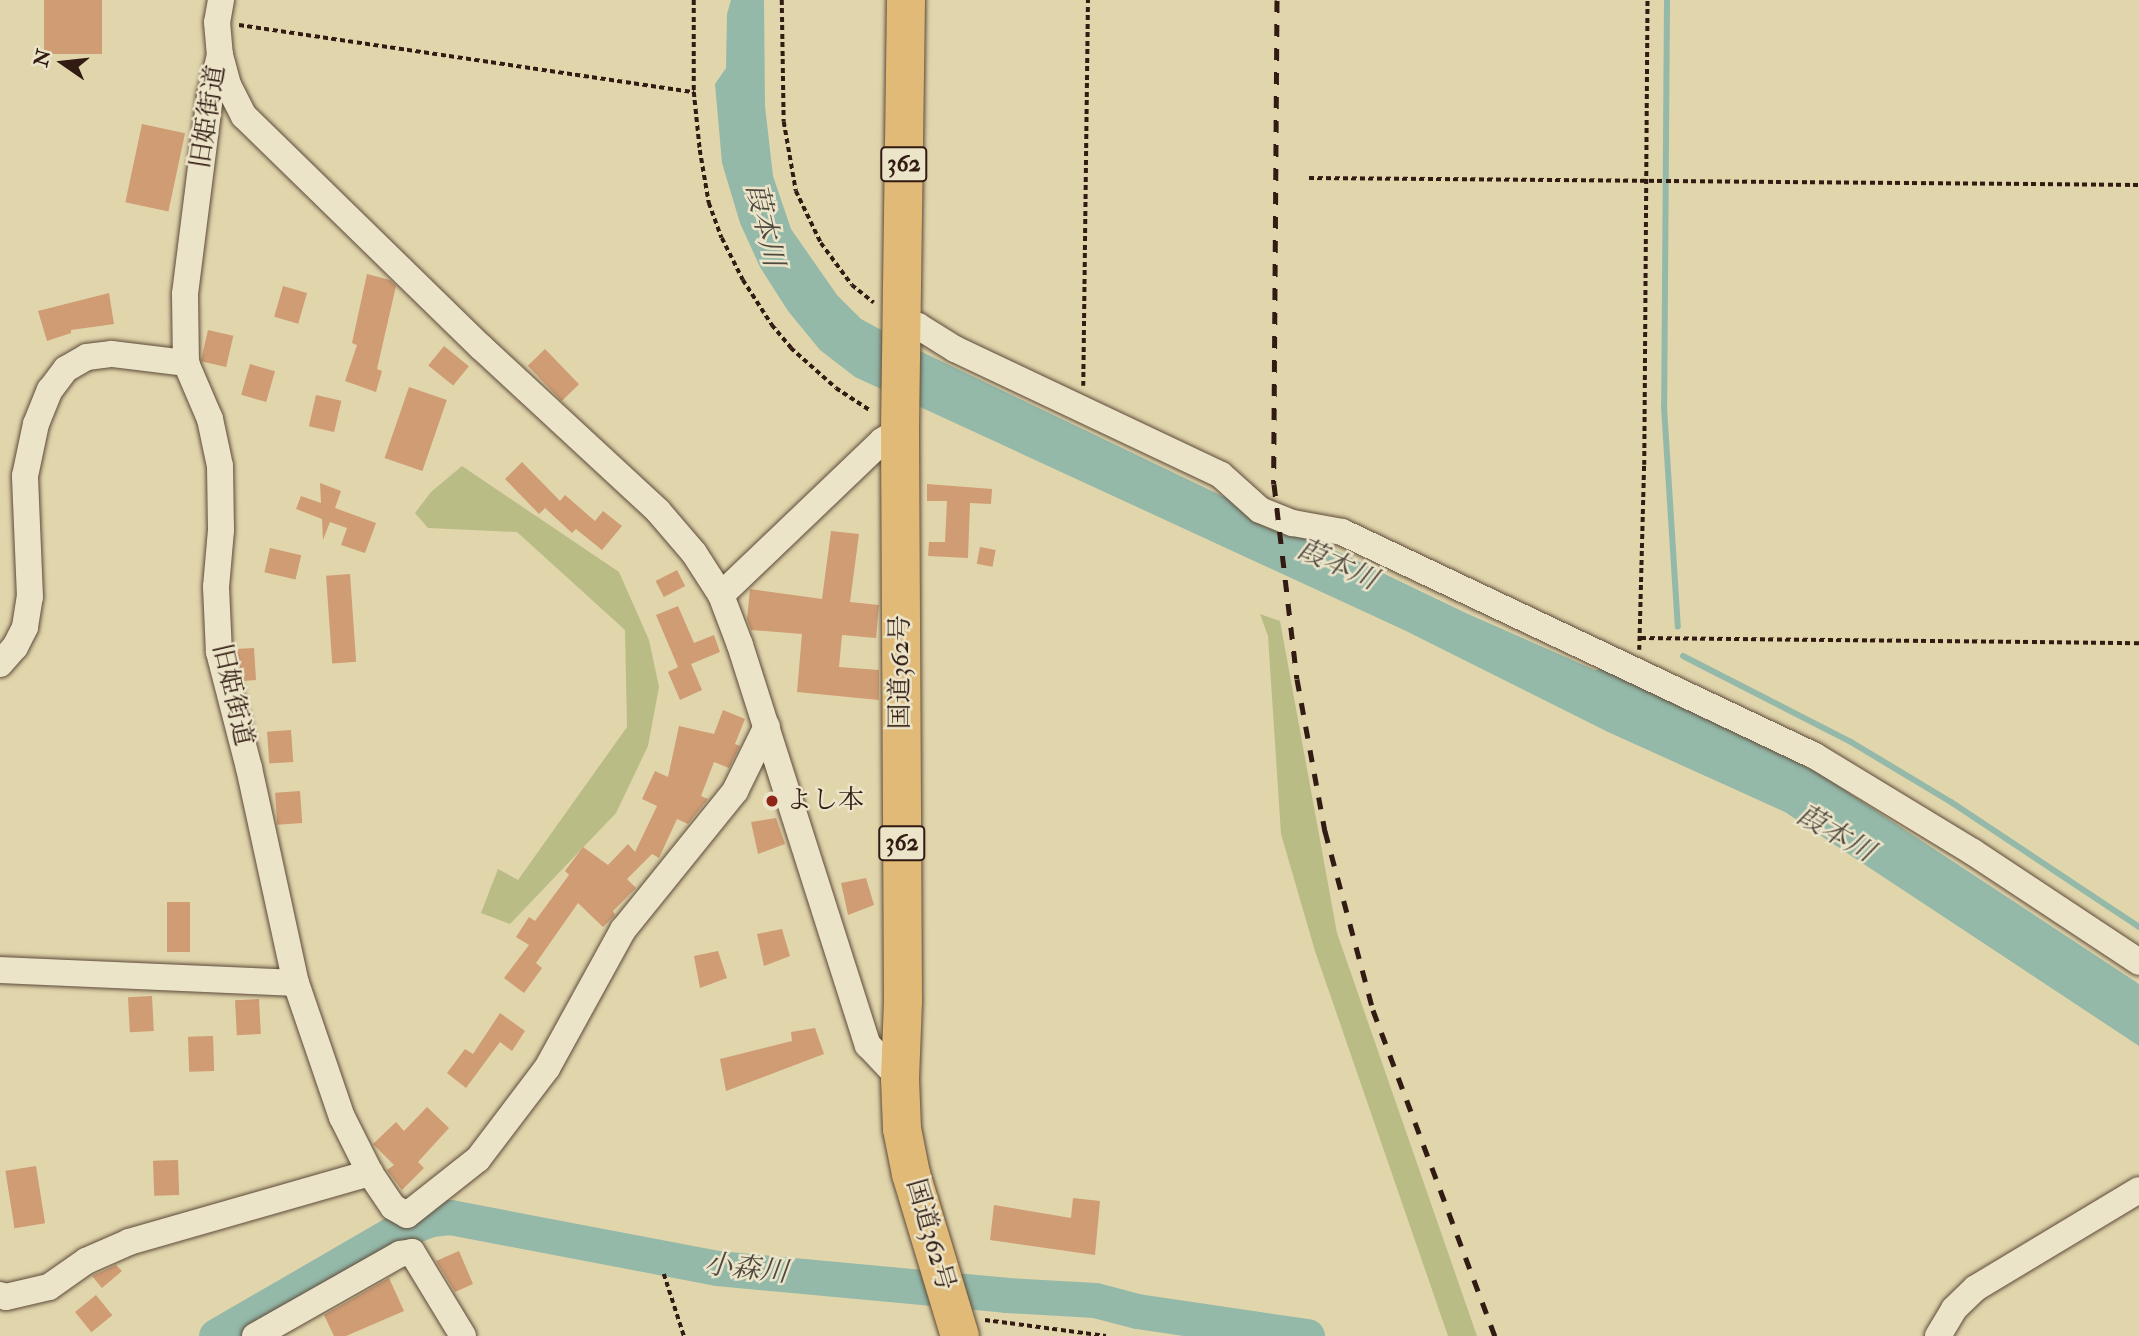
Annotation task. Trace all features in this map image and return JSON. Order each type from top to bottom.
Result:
[{"type":"highway","name":"国道362号","points":[[906,0],[896,320],[901,423],[902,1129],[937,1266],[962,1321]]},
{"type":"street","name":"旧姫街道","points":[[219,11],[220,55],[210,96],[186,294],[186,363],[210,419],[220,466],[221,530],[216,587],[219,652],[296,983],[342,1116],[370,1173],[393,1207],[407,1215]]},
{"type":"street","points":[[220,55],[228,85],[244,116],[481,347],[658,511],[694,553],[721,595],[767,726],[868,1045],[900,1079]]},
{"type":"street","points":[[896,320],[918,326],[955,349],[1221,475],[1260,510],[1293,523],[1342,532],[1639,670],[1815,756],[1973,852],[2139,962]]},
{"type":"street","points":[[0,664],[15,647],[25,627],[30,597],[25,476],[36,424],[50,390],[66,369],[87,357],[112,354],[186,363]]},
{"type":"street","points":[[721,595],[901,423]]},
{"type":"street","points":[[400,1254],[407,1215],[478,1159],[547,1068],[623,930],[735,791],[767,726]]},
{"type":"street","points":[[0,970],[296,983]]},
{"type":"street","points":[[0,1295],[6,1297],[49,1287],[86,1261],[129,1241],[370,1173]]},
{"type":"street","points":[[1938,1336],[1954,1309],[1976,1287],[2139,1190]]},
{"type":"street","points":[[255,1336],[400,1254],[412,1252],[463,1336]]},
{"type":"path","points":[[694,0],[694,92],[709,203],[743,280],[772,325],[813,369],[836,388],[901,423]]},
{"type":"path","points":[[782,0],[784,122],[796,191],[821,243],[852,285],[896,320]]},
{"type":"path","points":[[1083,409],[1088,0]]},
{"type":"path","points":[[1639,670],[1644,465],[1647,0]]},
{"type":"path","points":[[219,11],[694,92]]},
{"type":"path","points":[[1309,178],[2139,186]]},
{"type":"path","points":[[1640,638],[2139,643]]},
{"type":"path","points":[[664,1274],[684,1336]]},
{"type":"path","points":[[962,1321],[1107,1336]]},
{"type":"green space","points":[[462,466],[619,572],[649,640],[659,687],[648,746],[616,813],[510,924],[481,913],[498,869],[518,880],[627,727],[625,630],[517,532],[428,528],[415,513],[431,492]]},
{"type":"green space","points":[[1260,614],[1280,621],[1337,933],[1477,1336],[1448,1336],[1315,951],[1281,834],[1268,636]]},
{"type":"water","name":"葭本川","points":[[731,0],[764,0],[765,106],[773,176],[791,229],[837,295],[861,319],[920,351],[1468,614],[1595,670],[1601,669],[1817,772],[2139,984],[2139,1046],[1785,812],[1608,732],[1404,630],[855,377],[820,350],[788,311],[760,267],[740,223],[722,163],[715,84],[726,68],[727,14]]},
{"type":"building","points":[[44,0],[102,0],[102,54],[44,54]]},
{"type":"building","points":[[142,124],[185,133],[168,211],[125,202]]},
{"type":"building","points":[[367,274],[390,280],[396,286],[377,369],[382,371],[376,392],[345,381],[357,345],[352,343]]},
{"type":"building","points":[[283,286],[307,293],[298,324],[274,317]]},
{"type":"building","points":[[109,293],[114,324],[71,330],[71,333],[47,341],[38,311]]},
{"type":"building","points":[[208,330],[233,336],[226,367],[201,361]]},
{"type":"building","points":[[444,346],[469,366],[453,386],[428,365]]},
{"type":"building","points":[[545,349],[579,384],[562,401],[528,366]]},
{"type":"building","points":[[250,364],[275,371],[266,402],[241,395]]},
{"type":"building","points":[[409,387],[447,400],[422,471],[385,458]]},
{"type":"building","points":[[316,395],[341,401],[334,432],[309,426]]},
{"type":"building","points":[[522,462],[560,501],[565,495],[595,521],[603,511],[622,526],[602,550],[576,529],[572,533],[545,508],[539,514],[505,479]]},
{"type":"building","points":[[320,483],[341,491],[335,508],[376,523],[365,553],[341,545],[347,528],[330,522],[323,540],[322,519],[296,509],[301,496],[321,503]]},
{"type":"building","points":[[927,484],[992,489],[991,504],[970,503],[968,558],[928,556],[929,542],[945,542],[947,501],[927,501]]},
{"type":"building","points":[[831,531],[859,534],[850,602],[879,605],[876,638],[842,635],[839,667],[879,670],[879,700],[797,692],[802,634],[751,630],[747,619],[750,589],[822,599]]},
{"type":"building","points":[[980,547],[996,550],[992,567],[977,564]]},
{"type":"building","points":[[270,548],[301,555],[296,580],[264,572]]},
{"type":"building","points":[[677,570],[685,586],[664,597],[656,581]]},
{"type":"building","points":[[350,574],[356,662],[332,663],[326,576]]},
{"type":"building","points":[[678,606],[694,643],[714,635],[720,652],[691,664],[702,690],[680,700],[668,672],[678,667],[656,615]]},
{"type":"building","points":[[254,648],[256,680],[243,681],[235,649]]},
{"type":"building","points":[[723,710],[745,719],[735,744],[740,746],[729,768],[714,762],[701,796],[708,799],[688,824],[677,819],[659,858],[652,854],[627,879],[636,888],[613,911],[615,915],[603,927],[578,903],[536,963],[542,968],[524,993],[504,978],[529,945],[516,937],[529,917],[535,921],[569,875],[565,871],[583,847],[608,865],[628,844],[635,852],[657,806],[642,799],[655,771],[668,777],[679,726],[714,734]]},
{"type":"building","points":[[291,730],[293,762],[269,764],[267,732]]},
{"type":"building","points":[[300,791],[302,823],[277,825],[275,793]]},
{"type":"building","points":[[776,818],[785,844],[758,854],[751,822]]},
{"type":"building","points":[[866,878],[874,905],[848,915],[841,883]]},
{"type":"building","points":[[167,902],[190,902],[190,952],[167,952]]},
{"type":"building","points":[[782,929],[790,956],[764,966],[757,934]]},
{"type":"building","points":[[718,951],[727,978],[700,988],[694,956]]},
{"type":"building","points":[[152,996],[154,1031],[130,1032],[128,997]]},
{"type":"building","points":[[259,999],[261,1034],[237,1035],[235,1000]]},
{"type":"building","points":[[500,1013],[525,1031],[512,1051],[500,1042],[466,1088],[447,1073],[465,1049],[473,1054]]},
{"type":"building","points":[[815,1028],[824,1054],[726,1091],[720,1059],[792,1041],[791,1032]]},
{"type":"building","points":[[213,1036],[214,1071],[189,1072],[188,1037]]},
{"type":"building","points":[[427,1107],[449,1128],[418,1162],[424,1168],[402,1190],[387,1170],[394,1165],[373,1144],[396,1122],[404,1131]]},
{"type":"building","points":[[178,1160],[179,1195],[154,1196],[153,1161]]},
{"type":"building","points":[[36,1166],[45,1223],[14,1228],[5,1171]]},
{"type":"building","points":[[1073,1198],[1100,1201],[1095,1255],[990,1240],[994,1205],[1071,1218]]},
{"type":"building","points":[[459,1251],[473,1284],[455,1292],[436,1261]]},
{"type":"building","points":[[116,1265],[122,1271],[102,1288],[92,1276]]},
{"type":"building","points":[[389,1278],[404,1311],[346,1336],[334,1336],[324,1315]]},
{"type":"building","points":[[96,1295],[112,1315],[91,1332],[75,1312]]},
{"type":"waterway","points":[[1667,0],[1664,407],[1678,627]]},
{"type":"waterway","points":[[1683,656],[1851,742],[1951,802],[2139,927]]},
{"type":"waterway","name":"小森川","points":[[216,1336],[392,1234],[431,1219],[450,1217],[717,1268],[1006,1295],[1095,1300],[1137,1311],[1307,1336]]},
{"type":"railway","points":[[1277,0],[1274,484],[1297,679],[1325,831],[1373,1010],[1495,1336]]},
{"type":"place","name":"よし本","points":[[772,801]]}]
